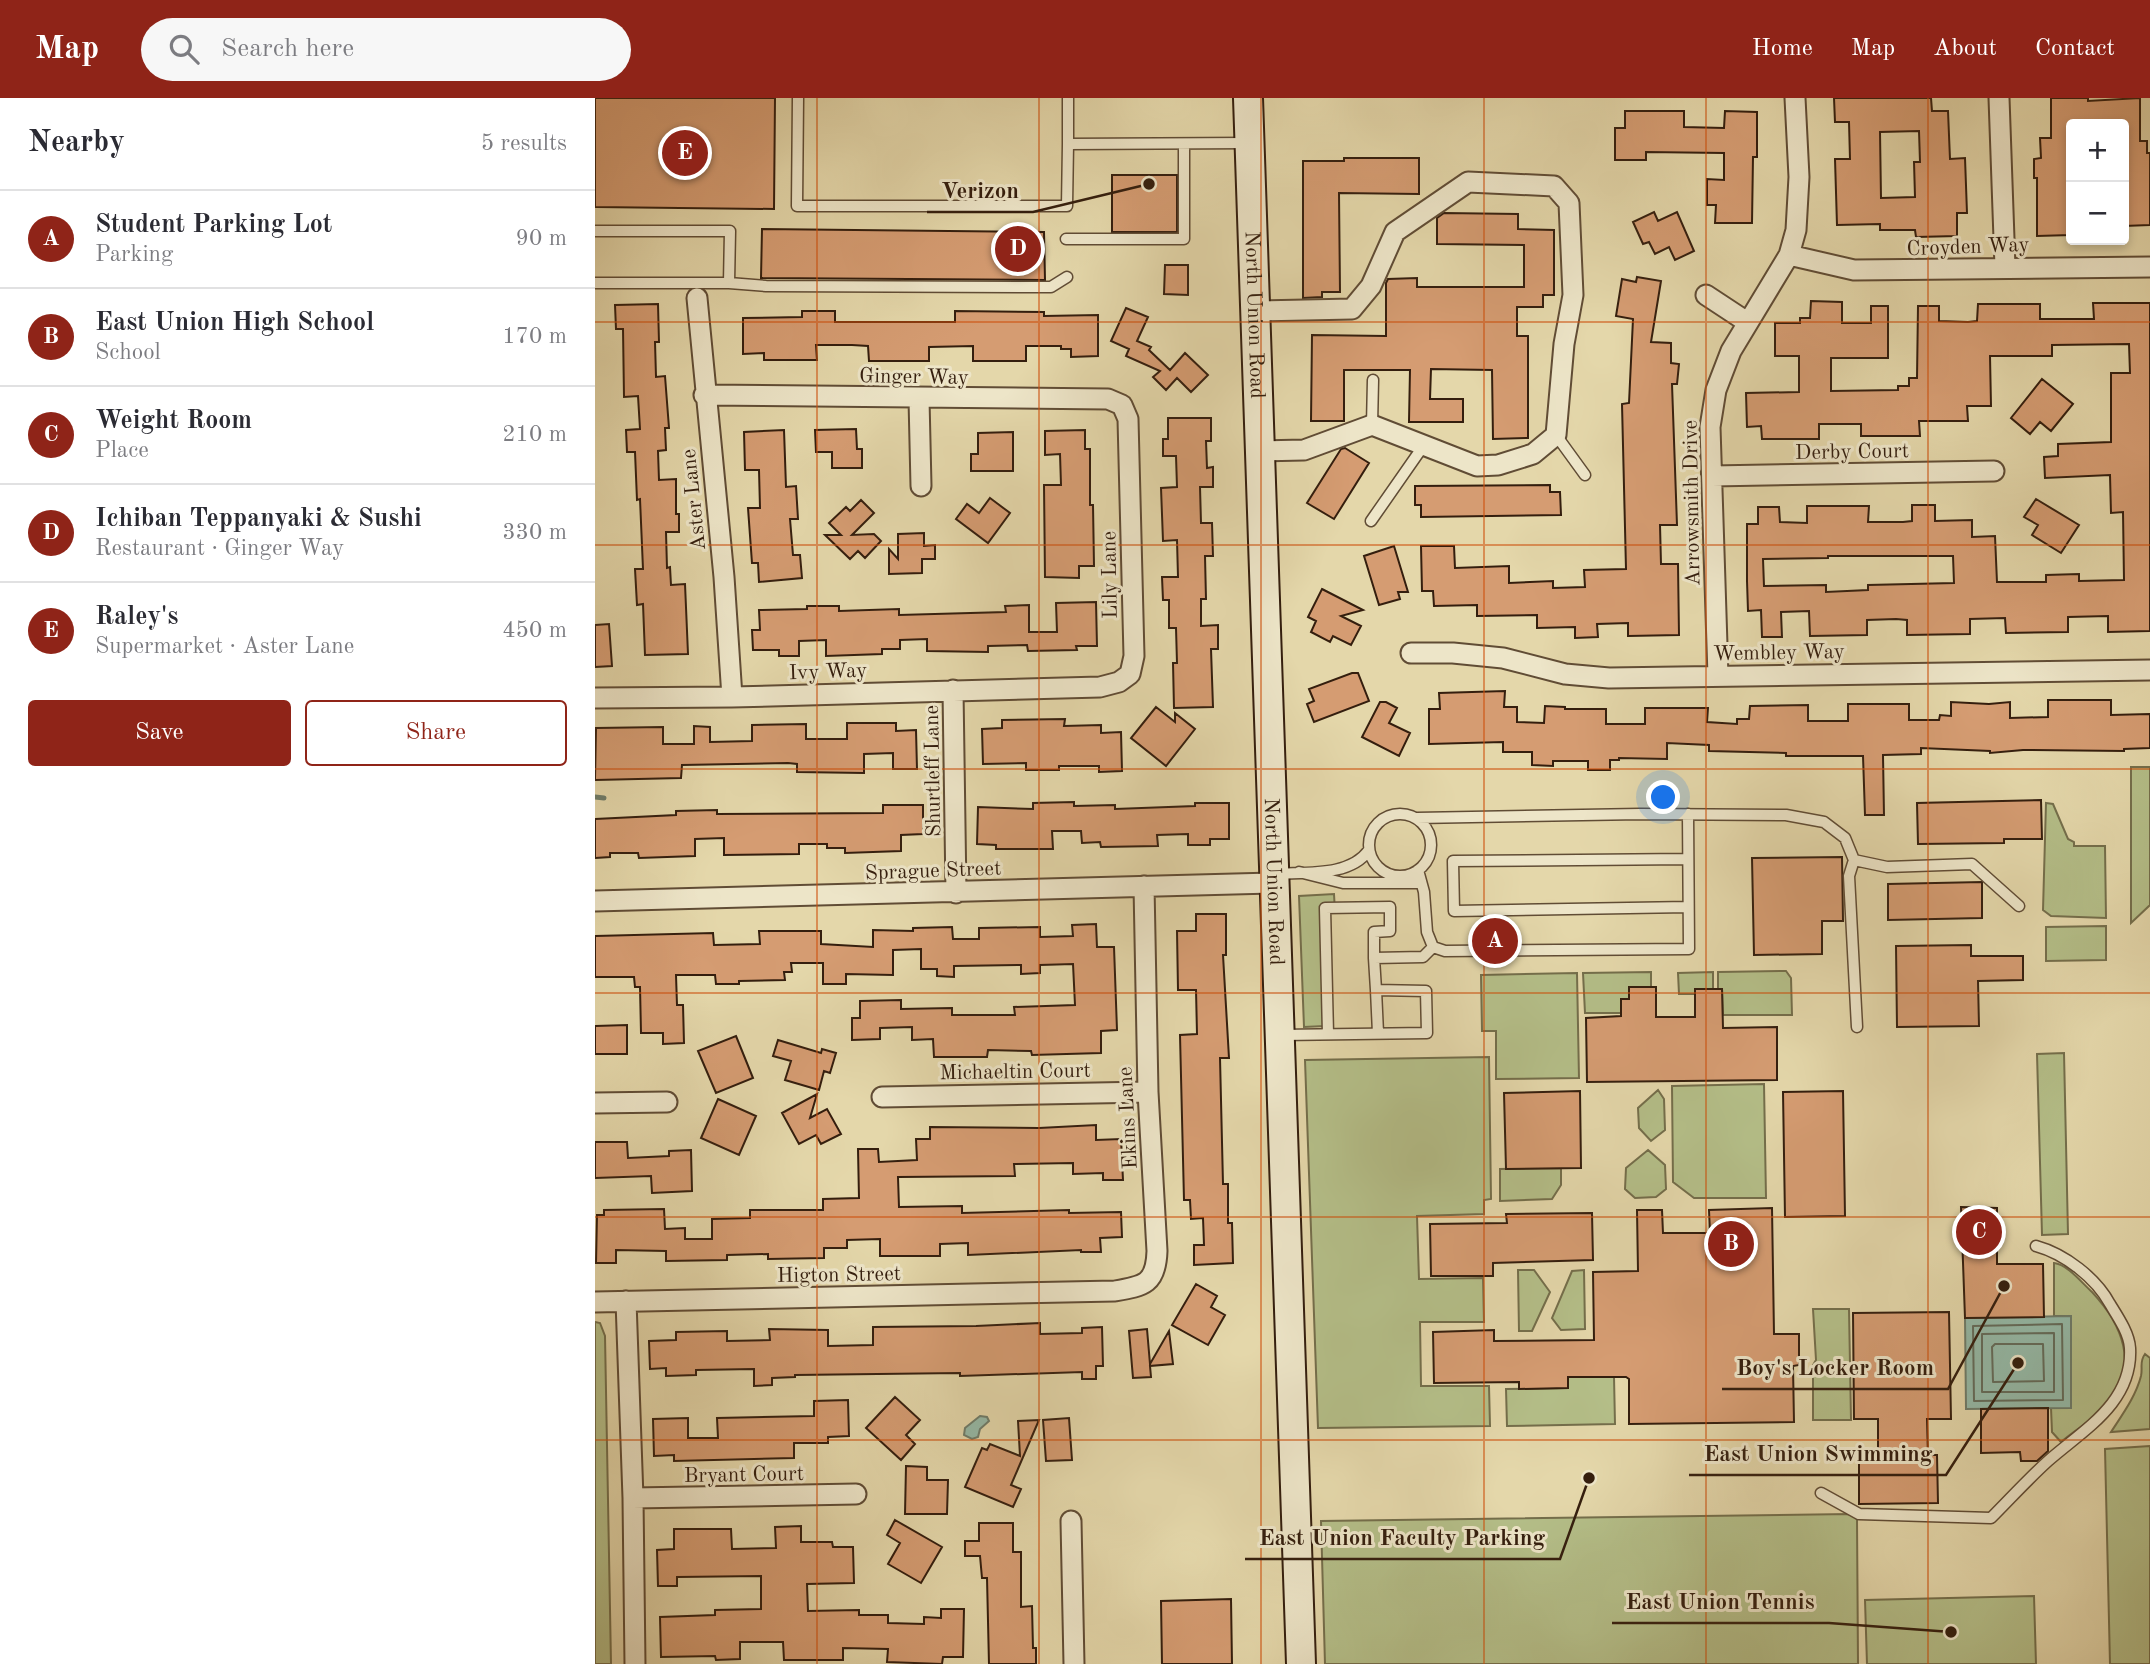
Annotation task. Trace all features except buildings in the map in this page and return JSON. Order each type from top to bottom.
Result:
[{"type":"street","name":"North Union Road","points":[[1248,98],[1270,740],[1281,877],[1278,1035],[1301,1664]]},
{"type":"street","name":"Arrowsmith Drive","points":[[1717,676],[1710,427],[1716,390],[1731,351],[1789,255],[1796,230],[1799,177],[1795,98]]},
{"type":"street","points":[[1999,98],[2005,267]]},
{"type":"street","points":[[1254,311],[1352,309],[1371,286],[1395,232],[1468,182],[1554,186],[1569,202],[1573,295],[1564,344],[1556,435],[1533,454],[1498,465],[1477,466],[1372,425],[1304,450],[1259,451]]},
{"type":"street","name":"Croyden Way","points":[[1789,255],[1854,270],[2150,267]]},
{"type":"street","points":[[1706,295],[1747,322]]},
{"type":"street","name":"Aster Lane","points":[[697,298],[733,697]]},
{"type":"street","name":"Ginger Way","points":[[705,395],[1108,400],[1122,405]]},
{"type":"street","points":[[919,399],[921,486]]},
{"type":"street","name":"Lily Lane","points":[[1062,687],[1100,687],[1119,682],[1130,674],[1134,656],[1128,419],[1122,405]]},
{"type":"street","name":"Derby Court","points":[[1712,476],[1994,471]]},
{"type":"street","name":"Wembley Way","points":[[1411,653],[1453,653],[1503,658],[1565,674],[1609,678],[2150,670]]},
{"type":"street","name":"Ivy Way","points":[[595,698],[733,697],[1062,687]]},
{"type":"street","name":"Shurtleff Lane","points":[[953,690],[956,893]]},
{"type":"street","name":"Sprague Street","points":[[595,901],[956,893],[1144,886],[1281,877]]},
{"type":"street","name":"Ekins Lane","points":[[1084,1292],[1138,1287],[1148,1280],[1156,1269],[1148,1092],[1144,886]]},
{"type":"street","name":"Michaeltin Court","points":[[882,1097],[1148,1092]]},
{"type":"street","points":[[595,1103],[667,1102]]},
{"type":"street","name":"Higton Street","points":[[595,1302],[1084,1292]]},
{"type":"street","points":[[626,1301],[635,1664]]},
{"type":"street","name":"Bryant Court","points":[[633,1499],[856,1494]]},
{"type":"street","points":[[1071,1521],[1074,1664]]},
{"type":"lane","points":[[798,98],[797,206],[1067,206],[1068,98]]},
{"type":"lane","points":[[1068,144],[1249,143]]},
{"type":"lane","points":[[1066,239],[1184,239],[1184,144]]},
{"type":"lane","points":[[595,231],[730,231],[730,283]]},
{"type":"lane","points":[[595,283],[1051,287],[1067,277]]},
{"type":"lane","points":[[1372,425],[1373,380]]},
{"type":"lane","points":[[1556,435],[1585,475]]},
{"type":"lane","points":[[1371,521],[1423,445]]},
{"type":"lane","points":[[1281,877],[1344,868],[1361,861],[1369,850],[1373,830],[1379,822],[1397,814],[1417,818],[1786,815],[1824,822],[1845,838],[1854,860],[1849,876],[1857,1027]]},
{"type":"lane","points":[[1418,870],[1425,892],[1427,932],[1433,947],[1445,951],[1689,948],[1688,814]]},
{"type":"lane","points":[[1369,850],[1373,860],[1388,873],[1398,876],[1418,870],[1430,854],[1431,844],[1425,825],[1417,818]]},
{"type":"lane","points":[[1688,859],[1453,861],[1454,911],[1688,908]]},
{"type":"lane","points":[[1854,860],[1887,867],[1972,864],[2019,906]]},
{"type":"lane","points":[[1281,877],[1343,883],[1421,883]]},
{"type":"lane","points":[[1328,1034],[1325,908],[1390,907],[1390,931],[1374,932],[1378,1033]]},
{"type":"lane","points":[[1374,958],[1423,957],[1433,947]]},
{"type":"lane","points":[[1278,1035],[1427,1033],[1426,991],[1376,990]]},
{"type":"lane","points":[[1821,1493],[1859,1514],[1991,1518],[2046,1463],[2106,1412],[2118,1396],[2126,1376],[2130,1348],[2124,1329],[2105,1295],[2080,1269],[2036,1246]]},
{"type":"green space","points":[[2131,767],[2150,767],[2150,905],[2131,923]]},
{"type":"green space","points":[[2046,803],[2053,804],[2068,839],[2074,842],[2074,846],[2105,846],[2106,918],[2051,916],[2043,910]]},
{"type":"green space","points":[[1334,894],[1335,912],[1322,912],[1325,1026],[1304,1027],[1299,896]]},
{"type":"green space","points":[[2106,926],[2106,960],[2046,961],[2046,927]]},
{"type":"green space","points":[[1786,971],[1791,978],[1792,1015],[1723,1015],[1718,972]]},
{"type":"green space","points":[[1651,972],[1651,987],[1629,999],[1621,999],[1621,1013],[1585,1013],[1583,973]]},
{"type":"green space","points":[[1713,972],[1713,989],[1695,989],[1695,994],[1679,994],[1678,973]]},
{"type":"green space","points":[[1577,973],[1579,1078],[1496,1079],[1496,1031],[1482,1031],[1481,975]]},
{"type":"green space","points":[[2064,1053],[2068,1234],[2042,1235],[2037,1054]]},
{"type":"green space","points":[[1489,1057],[1491,1199],[1484,1200],[1484,1214],[1417,1216],[1419,1279],[1483,1278],[1484,1322],[1420,1322],[1421,1386],[1489,1386],[1490,1426],[1318,1428],[1305,1060]]},
{"type":"green space","points":[[1764,1084],[1766,1198],[1694,1198],[1673,1182],[1672,1086]]},
{"type":"green space","points":[[1658,1090],[1664,1099],[1665,1130],[1651,1141],[1639,1128],[1638,1108]]},
{"type":"green space","points":[[1648,1150],[1665,1165],[1666,1189],[1656,1197],[1635,1198],[1625,1189],[1626,1168]]},
{"type":"green space","points":[[1561,1168],[1561,1185],[1552,1199],[1500,1201],[1500,1169]]},
{"type":"green space","points":[[2054,1263],[2074,1274],[2103,1304],[2119,1331],[2125,1360],[2118,1390],[2108,1404],[2061,1442],[2052,1432],[2051,1408],[2071,1408],[2071,1316],[2054,1316]]},
{"type":"green space","points":[[1518,1270],[1534,1270],[1550,1292],[1532,1331],[1519,1331]]},
{"type":"green space","points":[[1584,1270],[1585,1329],[1561,1330],[1552,1318],[1572,1271]]},
{"type":"green space","points":[[1813,1309],[1849,1309],[1851,1420],[1813,1420],[1813,1365],[1816,1360]]},
{"type":"green space","points":[[595,1322],[600,1323],[605,1336],[611,1664],[595,1664]]},
{"type":"green space","points":[[2145,1354],[2150,1358],[2150,1429],[2111,1432],[2136,1391]]},
{"type":"green space","points":[[1568,1377],[1614,1377],[1615,1424],[1507,1426],[1506,1389],[1568,1388]]},
{"type":"green space","points":[[2150,1446],[2150,1664],[2110,1664],[2105,1449]]},
{"type":"green space","points":[[1851,1514],[1857,1519],[1858,1664],[1325,1664],[1321,1521]]},
{"type":"green space","points":[[2034,1596],[2036,1664],[1867,1664],[1865,1600]]},
{"type":"water","points":[[2071,1316],[2071,1408],[1966,1409],[1965,1318]]},
{"type":"water","points":[[980,1416],[987,1417],[989,1421],[980,1429],[978,1437],[972,1439],[964,1435],[965,1428]]},
{"type":"waterway","points":[[595,797],[604,798]]},
{"type":"place","name":"Raley's","points":[[685,153]]},
{"type":"place","name":"Verizon","points":[[1149,184]]},
{"type":"place","name":"Ichiban Teppanyaki & Sushi","points":[[1018,249]]},
{"type":"place","name":"Student Parking Lot","points":[[1495,941]]},
{"type":"place","name":"Weight Room","points":[[1979,1232]]},
{"type":"place","name":"East Union High School","points":[[1731,1244]]},
{"type":"place","name":"Boy's Locker Room","points":[[2004,1286]]},
{"type":"place","name":"East Union Swimming","points":[[2018,1363]]},
{"type":"place","name":"East Union Faculty Parking","points":[[1589,1478]]},
{"type":"place","name":"East Union Tennis","points":[[1951,1632]]}]
